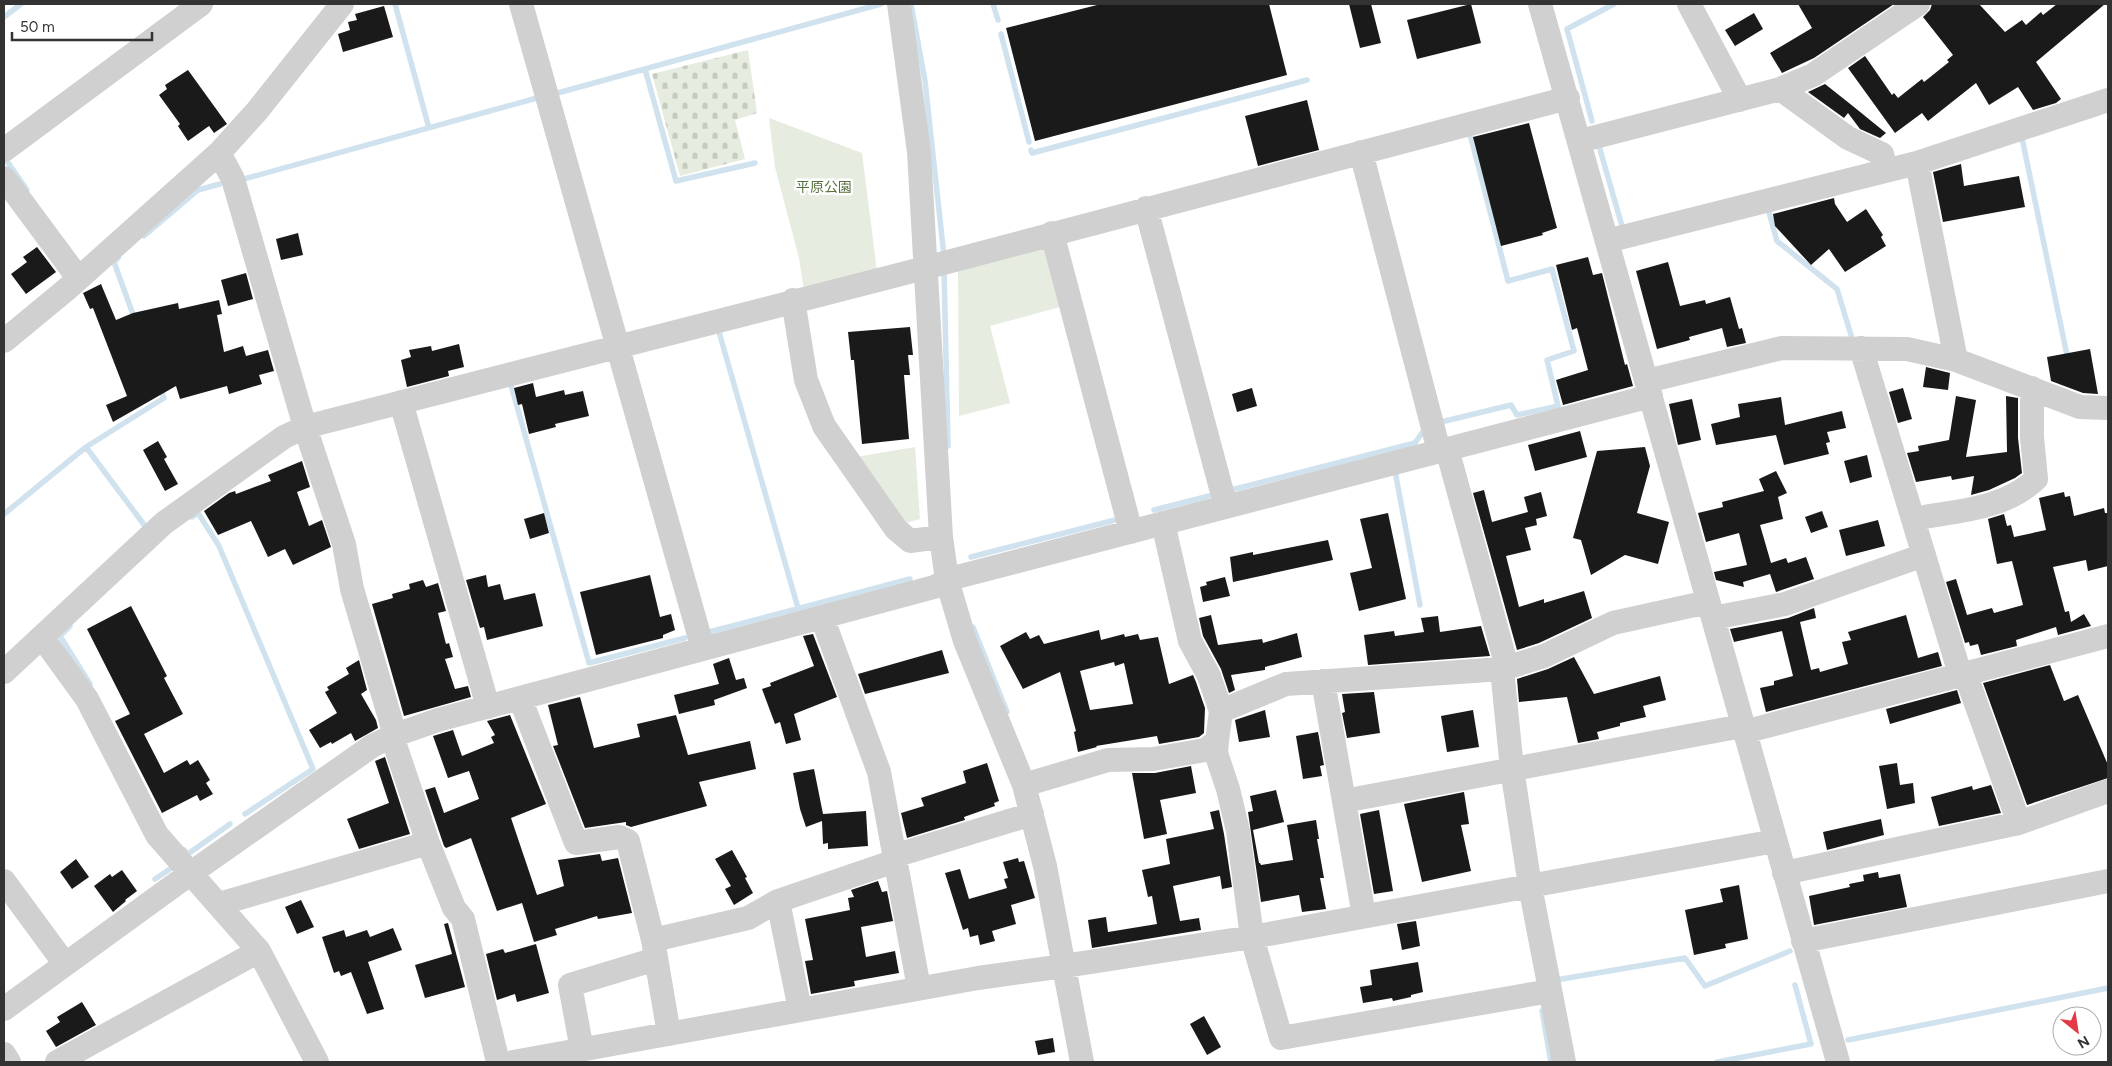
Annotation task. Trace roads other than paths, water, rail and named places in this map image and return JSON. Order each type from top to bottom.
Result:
[{"type":"street","points":[[4,150],[201,4]]},
{"type":"street","points":[[4,341],[80,277],[219,153],[257,111],[342,4]]},
{"type":"street","points":[[521,4],[703,649]]},
{"type":"street","points":[[900,4],[919,152],[939,263],[941,537],[958,577],[966,641],[1034,782],[1032,814],[1073,965],[1082,1062]]},
{"type":"street","points":[[1540,4],[1838,1062]]},
{"type":"street","points":[[1689,4],[1740,100]]},
{"type":"street","points":[[1580,141],[1780,89],[1813,75],[1918,4]]},
{"type":"street","points":[[1780,89],[1848,138],[1882,154],[1886,170]]},
{"type":"street","points":[[4,672],[164,523],[284,437],[305,427],[1568,98]]},
{"type":"street","points":[[1608,241],[1886,170],[1917,164],[2108,100]]},
{"type":"street","points":[[1360,152],[1504,668],[1512,769],[1530,886],[1564,1062]]},
{"type":"street","points":[[219,153],[233,179],[305,427],[344,544],[352,590],[428,843],[454,908],[463,919],[498,1062]]},
{"type":"street","points":[[1917,164],[1956,360]]},
{"type":"street","points":[[5,182],[73,271],[80,277]]},
{"type":"street","points":[[1146,208],[1226,507]]},
{"type":"street","points":[[1052,233],[1131,532]]},
{"type":"street","points":[[793,300],[806,380],[824,426],[896,529],[910,541],[941,537]]},
{"type":"street","points":[[4,1009],[372,746],[394,735],[438,720],[934,587],[958,577],[1443,450],[1782,348],[1907,349],[1956,360],[2080,407],[2108,408]]},
{"type":"street","points":[[1861,348],[1924,555],[1963,673],[2019,823]]},
{"type":"street","points":[[1913,519],[1988,506],[2025,489],[2036,479],[2032,437],[2032,388]]},
{"type":"street","points":[[401,402],[488,707]]},
{"type":"street","points":[[1163,523],[1190,641],[1209,676],[1220,711],[1216,753],[1228,789],[1238,831],[1252,937],[1281,1038],[1550,992]]},
{"type":"street","points":[[1220,711],[1286,684],[1504,668],[1544,656],[1613,623],[1711,610],[1785,604],[1924,555]]},
{"type":"street","points":[[822,617],[879,772],[919,988]]},
{"type":"street","points":[[1344,801],[1512,769],[1743,729],[2108,636]]},
{"type":"street","points":[[42,637],[87,699],[157,836],[259,951],[317,1062]]},
{"type":"street","points":[[1323,681],[1364,916]]},
{"type":"street","points":[[520,698],[576,843],[619,837],[628,841],[655,950],[669,1034]]},
{"type":"street","points":[[1034,782],[1108,760],[1153,759],[1205,750],[1217,740]]},
{"type":"street","points":[[1784,873],[2019,823],[2108,791]]},
{"type":"street","points":[[587,1053],[570,985],[655,950],[748,918],[778,901],[895,858],[1032,814]]},
{"type":"street","points":[[513,1062],[587,1053],[669,1034],[919,988],[1252,937],[1775,840]]},
{"type":"street","points":[[219,904],[428,843]]},
{"type":"street","points":[[4,881],[65,964]]},
{"type":"street","points":[[1803,941],[2108,881]]},
{"type":"street","points":[[778,901],[800,1010]]},
{"type":"street","points":[[57,1062],[259,951]]},
{"type":"street","points":[[4,1054],[9,1062]]},
{"type":"waterway","points":[[4,17],[21,4]]},
{"type":"waterway","points":[[395,4],[429,128]]},
{"type":"waterway","points":[[554,94],[881,4]]},
{"type":"waterway","points":[[911,4],[925,81],[944,256]]},
{"type":"waterway","points":[[993,4],[998,20]]},
{"type":"waterway","points":[[1592,121],[1567,29],[1614,4]]},
{"type":"waterway","points":[[1001,34],[1029,142]]},
{"type":"waterway","points":[[645,69],[676,181],[755,163]]},
{"type":"waterway","points":[[1031,150],[1032,153],[1307,80]]},
{"type":"waterway","points":[[244,179],[537,98]]},
{"type":"waterway","points":[[1441,422],[1511,405],[1517,415],[1558,406],[1547,360],[1574,351],[1552,269],[1508,281],[1470,134]]},
{"type":"waterway","points":[[2022,138],[2068,360]]},
{"type":"waterway","points":[[1599,146],[1622,226]]},
{"type":"waterway","points":[[7,161],[27,190]]},
{"type":"waterway","points":[[144,236],[198,190],[220,184]]},
{"type":"waterway","points":[[1772,208],[1768,209],[1777,241],[1837,289],[1851,335]]},
{"type":"waterway","points":[[118,258],[114,262],[135,320]]},
{"type":"waterway","points":[[944,268],[948,446]]},
{"type":"waterway","points":[[719,332],[798,608]]},
{"type":"waterway","points":[[511,385],[589,663],[685,638]]},
{"type":"waterway","points":[[4,514],[86,447],[164,398],[160,387]]},
{"type":"waterway","points":[[1231,490],[1415,443],[1424,430]]},
{"type":"waterway","points":[[86,447],[145,526]]},
{"type":"waterway","points":[[1395,471],[1420,605]]},
{"type":"waterway","points":[[1154,510],[1213,495]]},
{"type":"waterway","points":[[192,517],[198,513],[219,546],[313,769],[245,814]]},
{"type":"waterway","points":[[971,557],[1115,520]]},
{"type":"waterway","points":[[709,632],[910,579]]},
{"type":"waterway","points":[[70,626],[60,636],[90,684]]},
{"type":"waterway","points":[[973,627],[1007,712]]},
{"type":"waterway","points":[[184,850],[188,854],[230,824]]},
{"type":"waterway","points":[[155,879],[170,869]]},
{"type":"waterway","points":[[1556,980],[1685,958],[1705,986],[1790,951]]},
{"type":"waterway","points":[[1717,1062],[1811,1044],[1795,985]]},
{"type":"waterway","points":[[1848,1040],[2108,988]]},
{"type":"waterway","points":[[1542,1011],[1551,1062]]},
{"type":"park label","name":"平原公園","points":[[824,187]]}]
